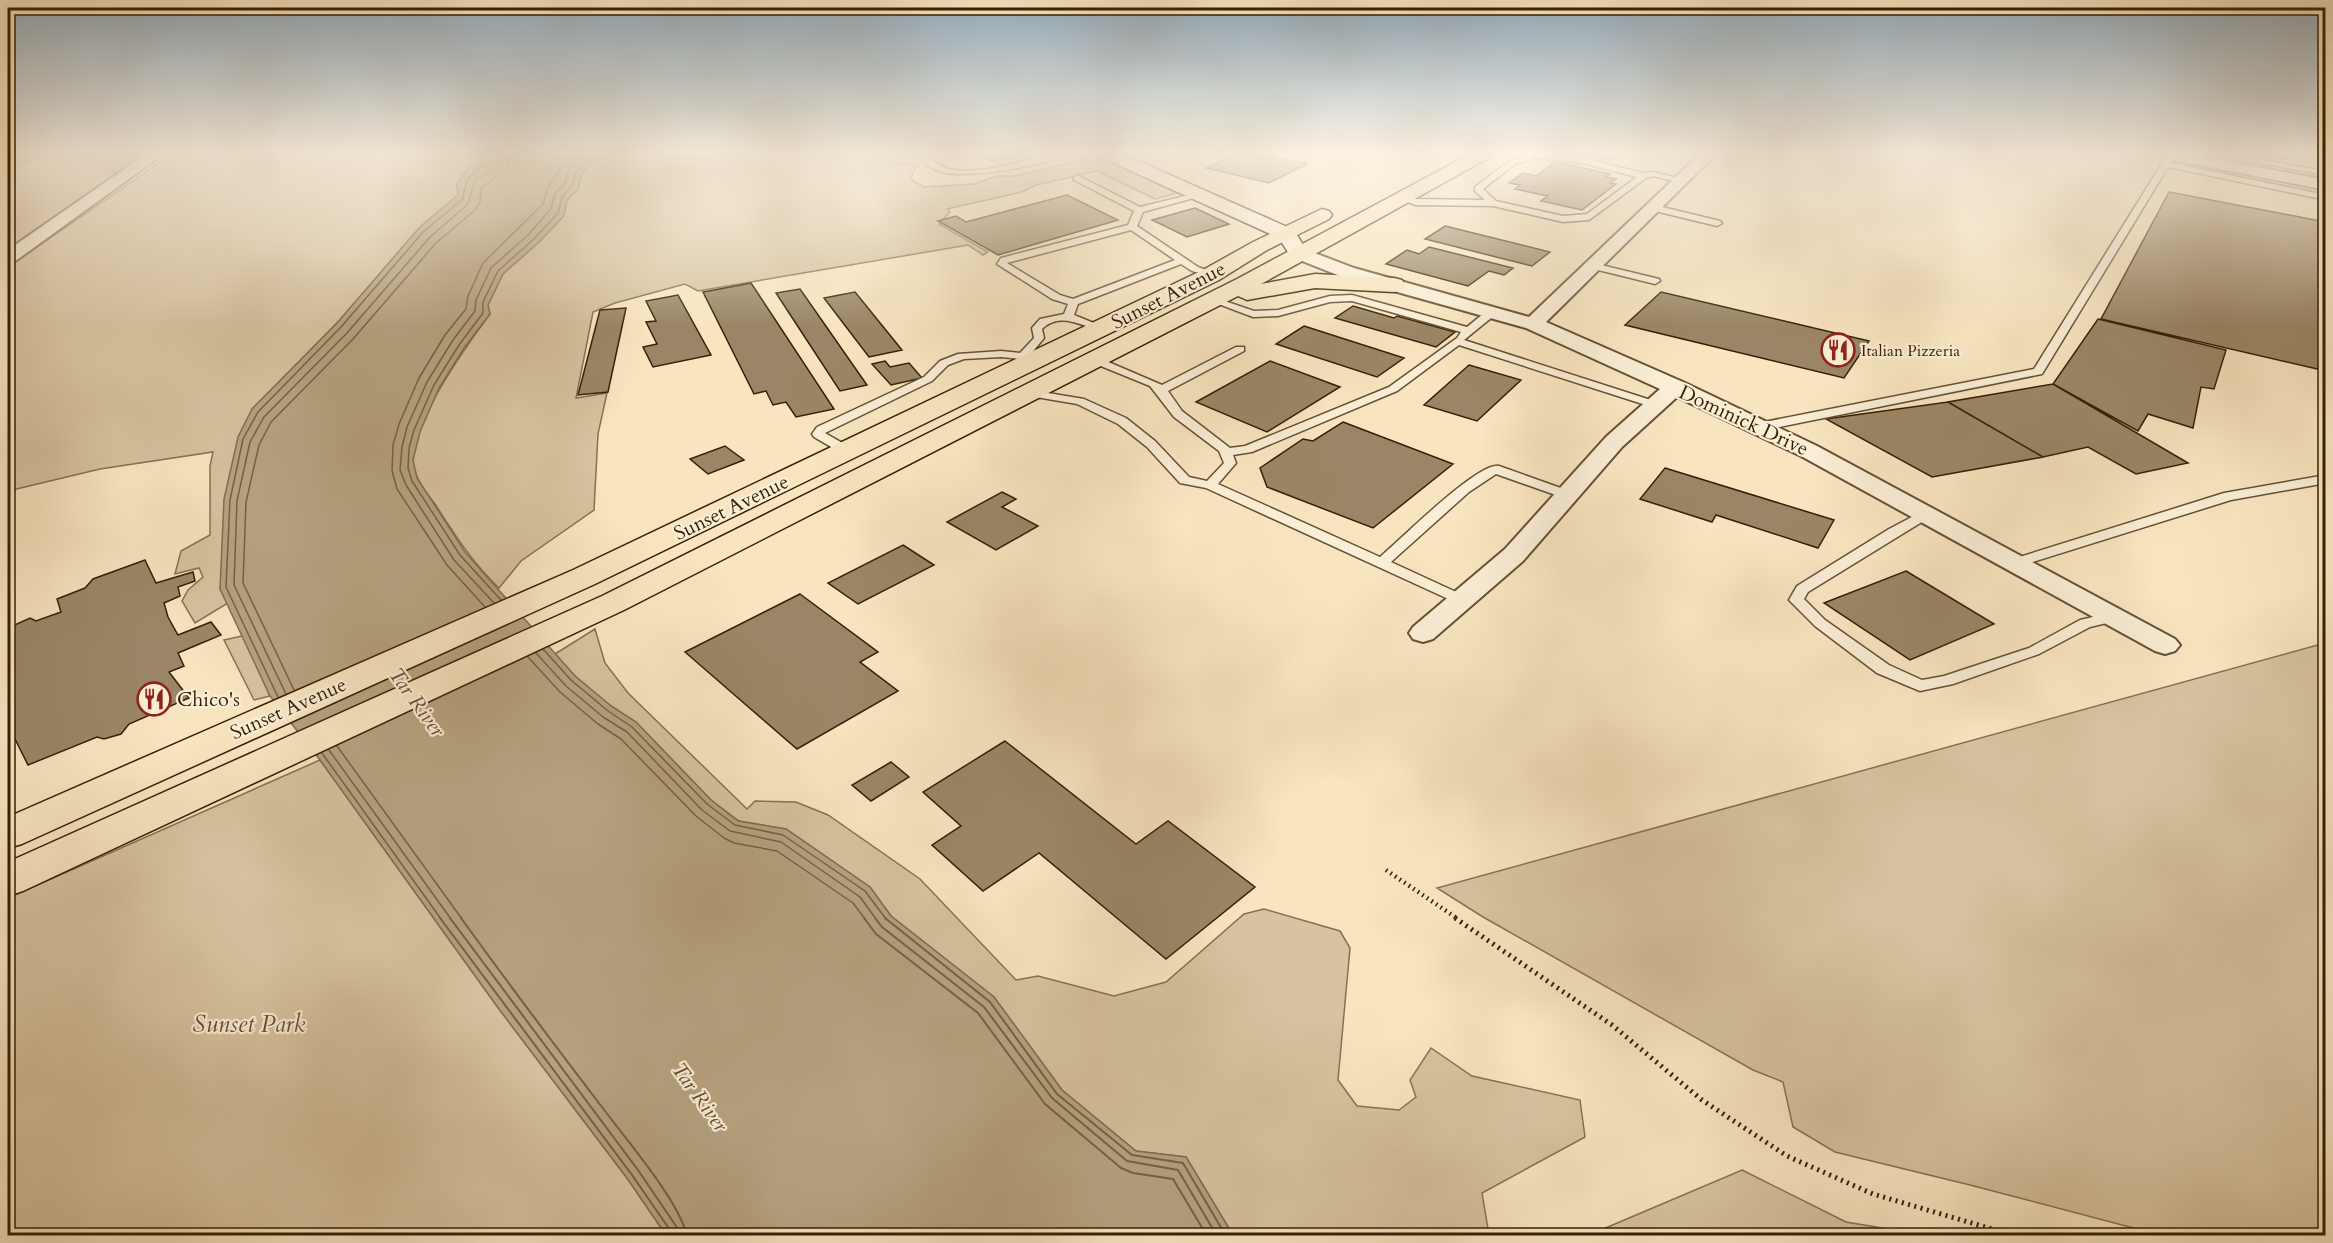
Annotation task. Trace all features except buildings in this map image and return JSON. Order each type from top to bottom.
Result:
[{"type":"main road","points":[[1228,210],[1292,244]]},
{"type":"main road","name":"Sunset Avenue","points":[[1292,244],[1334,210]]},
{"type":"main road","name":"Sunset Avenue","points":[[8,880],[613,603],[1095,360],[1212,288],[1260,246],[1292,244],[1355,210]]},
{"type":"main road","points":[[1212,288],[1274,287],[1309,282],[1343,281],[1394,285]]},
{"type":"main road","name":"Sunset Avenue","points":[[8,833],[584,577],[847,451],[1031,357],[1101,328],[1212,288]]},
{"type":"street","points":[[8,258],[76,210]]},
{"type":"street","points":[[1533,324],[1652,210]]},
{"type":"street","name":"Dominick Drive","points":[[1292,244],[1347,272],[1533,324],[1675,387],[1809,451],[2165,645]]},
{"type":"street","points":[[1423,633],[1514,555],[1614,442],[1675,387]]},
{"type":"lane","points":[[1132,227],[1139,210]]},
{"type":"lane","points":[[1523,210],[1563,219],[1589,217],[1598,210]]},
{"type":"lane","points":[[1662,210],[1717,223]]},
{"type":"lane","points":[[1759,427],[2038,372],[2134,210]]},
{"type":"lane","points":[[1184,260],[1074,302],[1056,297],[1002,264],[1004,260],[1132,227],[1184,260],[1212,288],[1253,314],[1278,313],[1330,300],[1352,298],[1469,331]]},
{"type":"lane","points":[[1593,266],[1655,281]]},
{"type":"lane","points":[[1068,316],[1074,302]]},
{"type":"lane","points":[[1226,452],[1248,449],[1393,389],[1492,312]]},
{"type":"lane","points":[[847,451],[818,434],[821,430],[928,379],[944,363],[962,356],[1031,357],[1039,338],[1037,328],[1044,321],[1068,316],[1101,328]]},
{"type":"lane","points":[[1457,341],[1656,405]]},
{"type":"lane","points":[[1161,390],[1240,348]]},
{"type":"lane","points":[[1095,360],[1154,384],[1178,414],[1225,449],[1230,463],[1210,485]]},
{"type":"lane","points":[[1030,393],[1080,401],[1122,422],[1150,444],[1185,480],[1210,485],[1462,600]]},
{"type":"lane","points":[[1381,564],[1464,489],[1495,469],[1567,495]]},
{"type":"lane","points":[[2015,563],[2229,496],[2325,479]]},
{"type":"lane","points":[[1925,514],[1893,531],[1878,543],[1802,588],[1796,600],[1820,623],[1883,669],[1920,686],[1947,680],[2034,651],[2085,623],[2114,617]]},
{"type":"path","points":[[1386,870],[1612,1025],[1702,1100],[1787,1156],[1873,1194],[2016,1236]]},
{"type":"green space","points":[[8,210],[68,210],[8,252]]},
{"type":"green space","points":[[91,210],[441,210],[420,227],[337,323],[252,409],[220,589],[228,603],[195,623],[182,601],[188,590],[203,577],[199,568],[175,574],[181,551],[210,535],[210,466],[213,452],[100,469],[8,491],[8,267]]},
{"type":"green space","points":[[565,210],[948,210],[950,212],[939,224],[988,252],[983,255],[968,245],[698,291],[685,284],[615,303],[593,312],[576,398],[607,393],[598,434],[594,510],[521,561],[499,588],[457,538],[417,478],[414,468],[414,451],[428,410],[440,388],[490,314],[488,305],[503,274],[564,216]]},
{"type":"green space","points":[[595,629],[605,663],[628,693],[747,809],[755,801],[796,802],[828,815],[920,879],[1016,980],[1038,976],[1114,996],[1166,982],[1244,914],[1264,909],[1340,931],[1350,948],[1338,1080],[1357,1106],[1399,1110],[1416,1097],[1410,1080],[1431,1048],[1472,1076],[1580,1100],[1585,1137],[1482,1193],[1489,1235],[1233,1235],[1186,1157],[1136,1151],[1062,1090],[994,997],[891,916],[870,887],[786,829],[739,821],[711,800],[636,722],[611,706],[575,676],[555,654]]},
{"type":"green space","points":[[243,636],[270,696],[254,700],[224,640]]},
{"type":"green space","points":[[2325,643],[2325,1235],[2160,1235],[1835,1152],[1793,1127],[1783,1082],[1753,1070],[1483,917],[1437,888]]},
{"type":"green space","name":"Sunset Park","points":[[320,760],[499,1009],[627,1178],[666,1235],[8,1235],[8,898]]},
{"type":"green space","points":[[1742,1170],[1846,1222],[1924,1235],[1589,1235]]},
{"type":"water","name":"Tar River","points":[[440,210],[565,210],[564,216],[539,242],[503,274],[488,305],[490,314],[464,348],[439,388],[420,432],[413,460],[417,478],[465,552],[575,676],[611,706],[636,722],[711,800],[738,821],[786,829],[870,887],[891,916],[994,997],[1062,1090],[1136,1151],[1186,1157],[1233,1235],[666,1235],[627,1178],[499,1009],[320,760],[270,696],[220,589],[224,499],[238,437],[252,409],[337,323],[420,227]]},
{"type":"place","name":"Italian Pizzeria","points":[[1838,350]]},
{"type":"place","name":"Chico's","points":[[154,699]]}]
